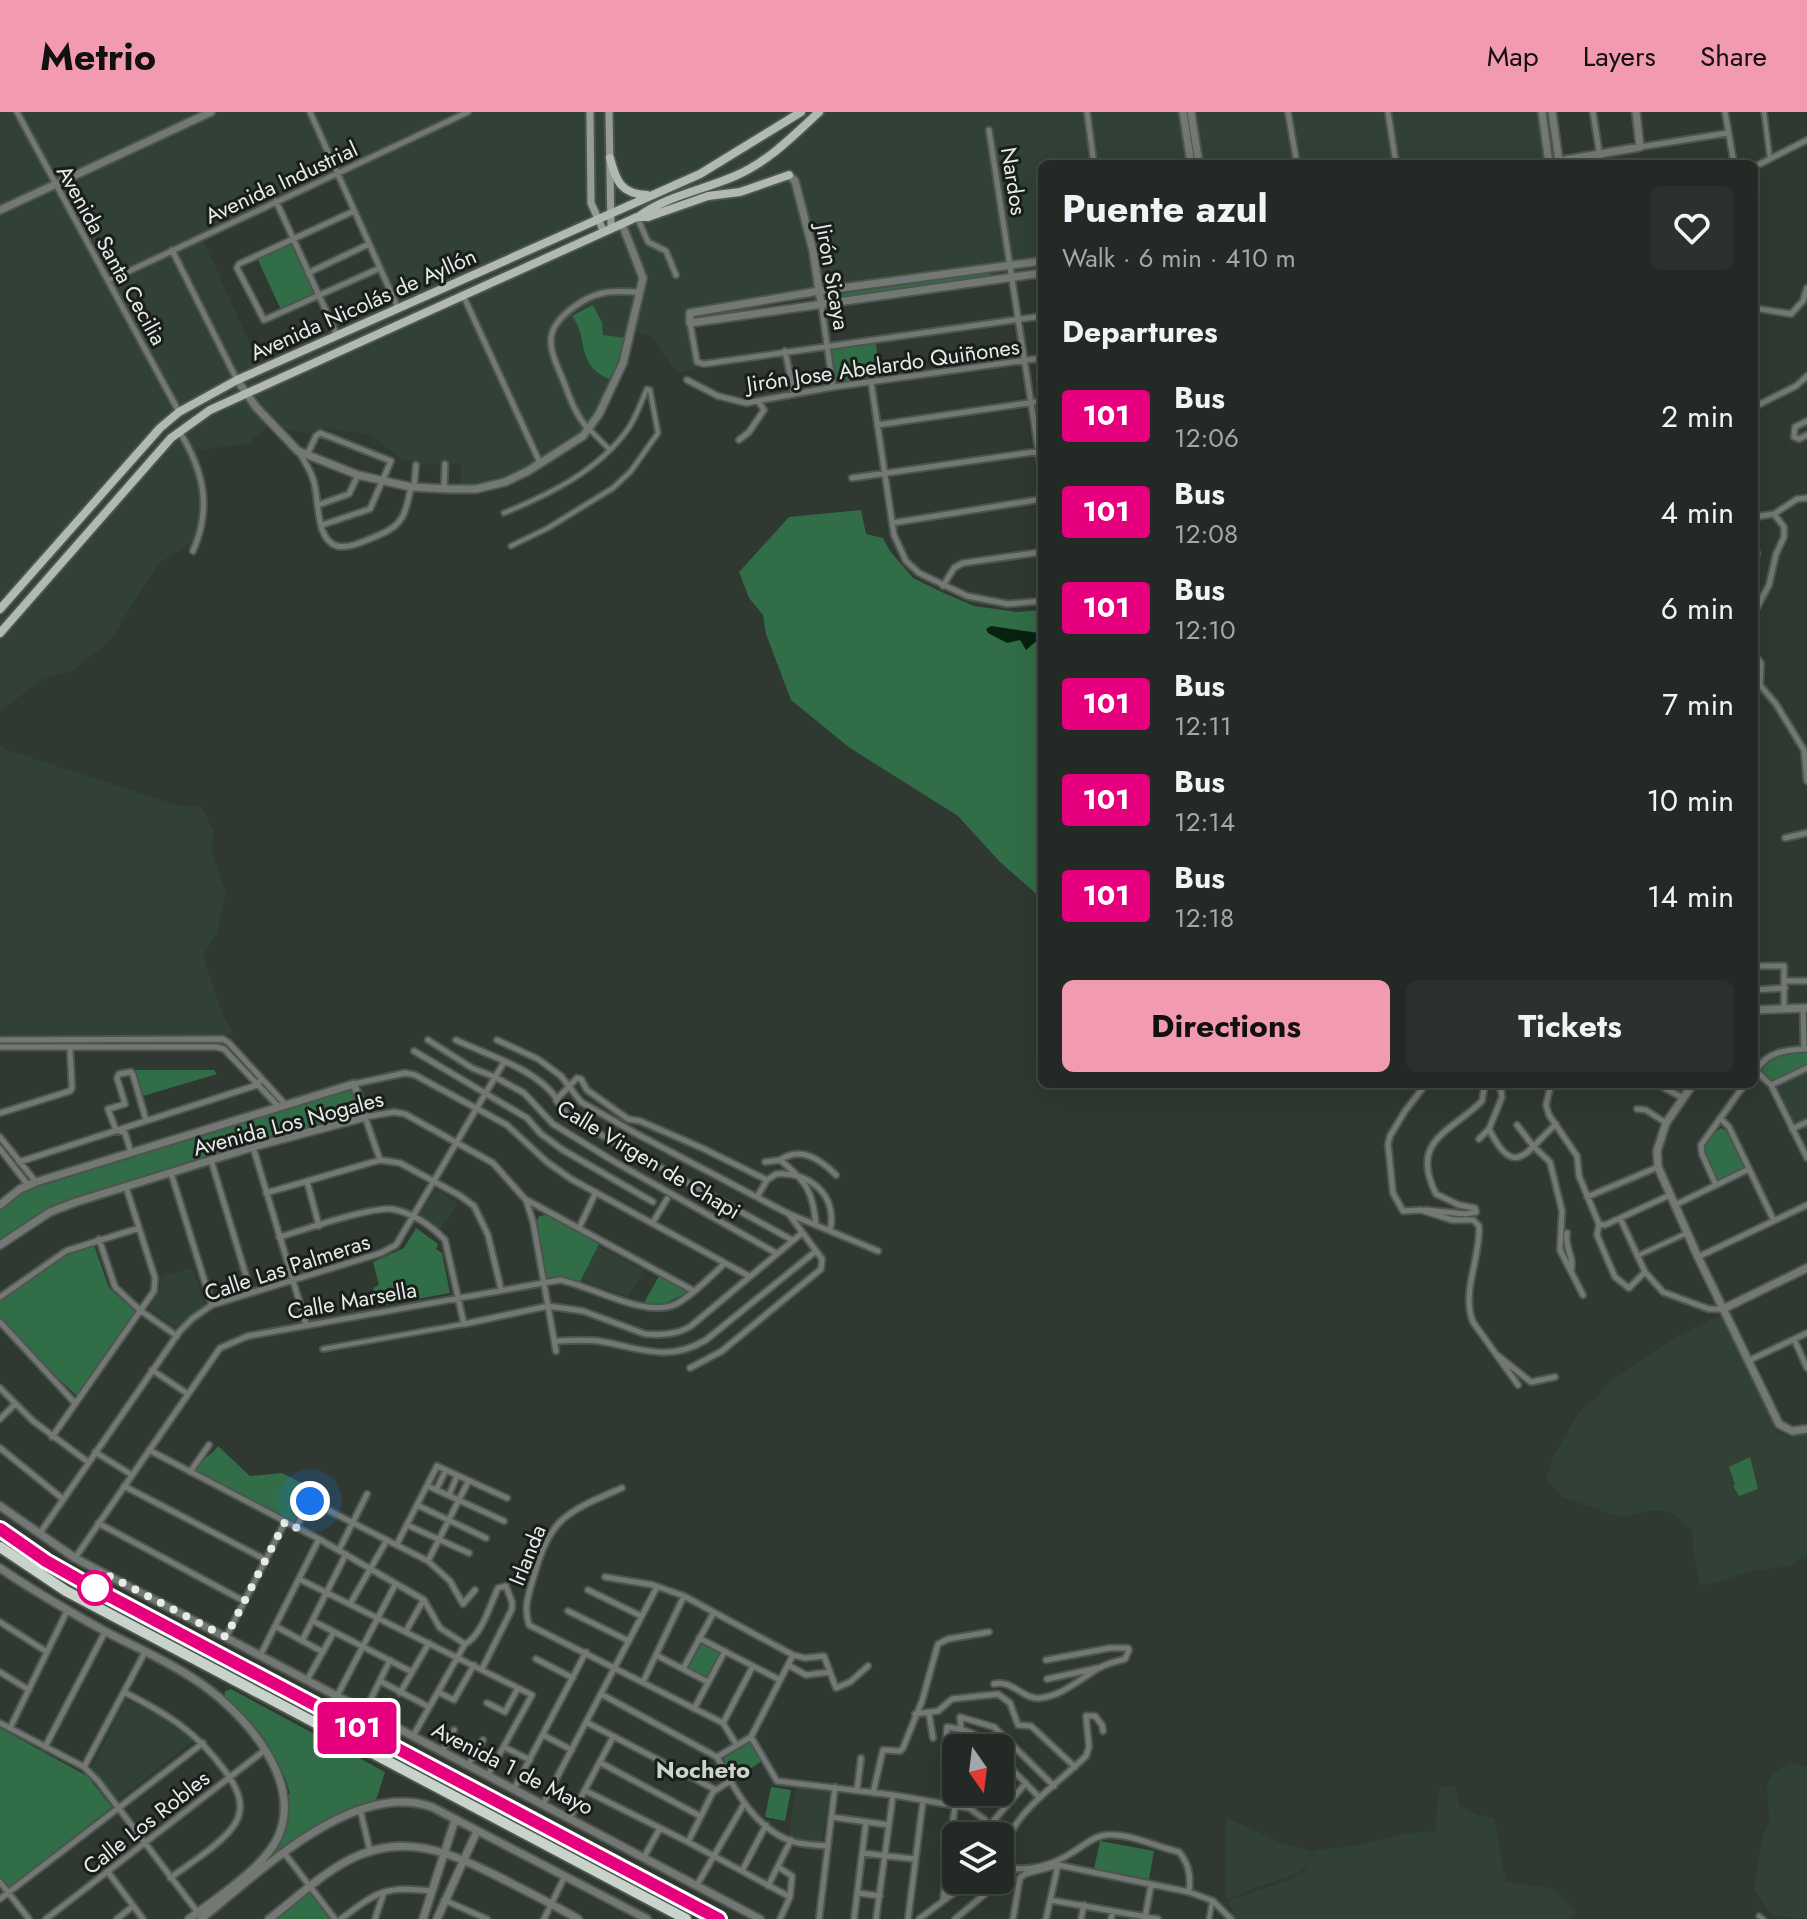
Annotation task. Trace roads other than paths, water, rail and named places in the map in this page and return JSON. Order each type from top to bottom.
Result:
[{"type":"highway","points":[[0,1529],[46,1561],[92,1587],[719,1919]]},
{"type":"highway","points":[[0,1547],[66,1591],[686,1919]]},
{"type":"main road","points":[[590,112],[591,203],[597,219],[607,231]]},
{"type":"main road","points":[[607,231],[611,213],[609,112]]},
{"type":"main road","name":"Avenida Nicolás de Ayllón","points":[[0,609],[160,428],[179,412],[237,380],[700,174],[801,112]]},
{"type":"main road","points":[[637,217],[754,166],[775,152],[819,112]]},
{"type":"main road","points":[[590,139],[609,139]]},
{"type":"main road","points":[[610,158],[619,186],[636,194],[652,195]]},
{"type":"main road","name":"Avenida Nicolás de Ayllón","points":[[0,633],[179,431],[210,410],[637,217],[648,217],[708,196],[740,192],[789,175]]},
{"type":"street","name":"Avenida Santa Cecilia","points":[[17,112],[179,412]]},
{"type":"street","points":[[0,210],[211,112]]},
{"type":"street","points":[[310,112],[399,309]]},
{"type":"street","name":"Avenida Industrial","points":[[108,281],[468,112]]},
{"type":"street","points":[[1087,112],[1093,160]]},
{"type":"street","points":[[1183,112],[1190,160]]},
{"type":"street","points":[[1191,112],[1198,160]]},
{"type":"street","points":[[1288,112],[1296,160]]},
{"type":"street","points":[[1388,112],[1395,160]]},
{"type":"street","points":[[1542,112],[1548,160]]},
{"type":"street","points":[[1552,112],[1560,160]]},
{"type":"street","points":[[1593,112],[1600,160]]},
{"type":"street","points":[[1636,112],[1640,147]]},
{"type":"street","points":[[1725,112],[1733,160]]},
{"type":"street","points":[[1764,112],[1770,159]]},
{"type":"street","name":"Nardos","points":[[989,130],[1038,441]]},
{"type":"street","points":[[1569,160],[1728,133]]},
{"type":"street","points":[[1758,165],[1807,140]]},
{"type":"street","name":"Jirón Sicaya","points":[[789,175],[795,181],[813,251],[833,387]]},
{"type":"street","points":[[276,201],[337,336]]},
{"type":"street","points":[[354,211],[239,264],[237,268],[262,319],[266,320],[380,268]]},
{"type":"street","points":[[637,217],[648,242],[666,251],[676,275]]},
{"type":"street","points":[[302,453],[383,483],[476,489],[498,484],[572,445],[599,414],[623,363],[641,292],[641,267],[622,224]]},
{"type":"street","points":[[308,273],[369,244]]},
{"type":"street","points":[[172,250],[237,380],[302,453],[314,480],[322,525],[331,543],[341,547],[356,544],[386,532],[401,520],[406,512],[416,465]]},
{"type":"street","points":[[1038,262],[819,291],[690,313],[690,323],[697,362],[704,364],[1038,317]]},
{"type":"street","points":[[690,323],[1038,274]]},
{"type":"street","points":[[1758,309],[1791,314],[1803,301],[1807,288]]},
{"type":"street","points":[[610,450],[577,417],[552,354],[550,341],[553,327],[594,296],[606,292],[641,292]]},
{"type":"street","points":[[463,295],[540,463]]},
{"type":"street","points":[[726,307],[728,317]]},
{"type":"street","points":[[785,351],[794,394]]},
{"type":"street","name":"Jirón Jose Abelardo Quiñones","points":[[687,380],[733,402],[758,401],[833,387],[1038,358]]},
{"type":"street","points":[[1758,405],[1795,387],[1807,376]]},
{"type":"street","points":[[871,382],[892,523],[906,561],[919,573],[967,596],[1008,604],[1038,601]]},
{"type":"street","points":[[504,513],[573,481],[610,450],[629,428],[647,389],[650,390],[658,433],[631,471],[613,488],[548,528],[511,546]]},
{"type":"street","points":[[739,440],[749,432],[764,410],[758,401]]},
{"type":"street","points":[[877,425],[1038,402]]},
{"type":"street","points":[[1807,421],[1795,427],[1793,432],[1794,437],[1799,439],[1807,435]]},
{"type":"street","points":[[179,431],[194,459],[203,493],[203,530],[193,551]]},
{"type":"street","points":[[302,453],[320,433],[390,459],[383,483],[370,509],[322,525]]},
{"type":"street","points":[[852,478],[1038,452]]},
{"type":"street","points":[[444,489],[445,464]]},
{"type":"street","points":[[318,505],[349,494],[358,475]]},
{"type":"street","points":[[1758,516],[1774,514],[1797,499],[1807,498]]},
{"type":"street","points":[[892,523],[1038,500]]},
{"type":"street","points":[[1758,606],[1769,585],[1776,554],[1784,537],[1784,527],[1774,514]]},
{"type":"street","points":[[943,586],[946,577],[963,563],[1038,553]]},
{"type":"street","points":[[1758,659],[1761,663],[1760,685],[1776,704],[1804,750],[1807,781]]},
{"type":"street","points":[[1785,838],[1807,833]]},
{"type":"street","points":[[1758,966],[1784,966],[1784,1008]]},
{"type":"street","points":[[1758,989],[1807,981]]},
{"type":"street","points":[[1758,1010],[1805,1008],[1806,1049],[1775,1052],[1758,1067]]},
{"type":"street","points":[[0,1040],[223,1039],[282,1105]]},
{"type":"street","name":"Calle Virgen de Chapi","points":[[428,1040],[472,1068],[524,1093],[553,1124],[615,1162],[776,1253]]},
{"type":"street","points":[[456,1040],[545,1085],[569,1117],[792,1240]]},
{"type":"street","points":[[497,1040],[538,1059],[561,1076],[581,1102],[621,1125],[787,1213],[878,1251]]},
{"type":"street","points":[[0,1047],[216,1047],[224,1049],[260,1080]]},
{"type":"street","points":[[0,1113],[70,1091],[70,1048]]},
{"type":"street","name":"Calle Virgen de Chapi","points":[[414,1051],[527,1118],[541,1134],[563,1150],[653,1202]]},
{"type":"street","name":"Calle Las Palmeras","points":[[39,1534],[152,1370],[193,1318],[212,1305],[396,1245],[504,1062]]},
{"type":"street","points":[[1771,1085],[1807,1068]]},
{"type":"street","points":[[116,1130],[108,1109],[125,1104],[117,1078],[119,1074],[131,1072],[133,1075],[146,1120]]},
{"type":"street","points":[[380,1160],[354,1084],[405,1073],[415,1075],[507,1125],[547,1162],[596,1192],[749,1276]]},
{"type":"street","points":[[1758,1074],[1771,1085],[1807,1158]]},
{"type":"street","points":[[557,1099],[577,1078],[581,1079],[587,1090],[628,1119],[640,1121],[702,1148],[767,1180]]},
{"type":"street","points":[[19,1162],[254,1086],[260,1080]]},
{"type":"street","name":"Avenida Los Nogales","points":[[0,1205],[32,1184],[354,1084]]},
{"type":"street","points":[[1423,1088],[1390,1136],[1390,1179],[1394,1199],[1403,1211],[1441,1210],[1465,1214],[1476,1212],[1475,1208],[1459,1205],[1436,1194],[1427,1155],[1437,1137],[1482,1101],[1484,1088]]},
{"type":"street","points":[[1479,1139],[1489,1129],[1502,1097],[1501,1088]]},
{"type":"street","points":[[1550,1088],[1546,1105],[1577,1156],[1579,1176],[1599,1224],[1597,1235],[1615,1277],[1629,1288],[1645,1272]]},
{"type":"street","points":[[1664,1088],[1683,1098]]},
{"type":"street","points":[[1690,1088],[1666,1123],[1657,1151],[1658,1167],[1779,1424],[1792,1431],[1807,1429]]},
{"type":"street","points":[[1716,1185],[1701,1148],[1742,1088]]},
{"type":"street","points":[[1637,1109],[1646,1110],[1666,1123]]},
{"type":"street","name":"Avenida Los Nogales","points":[[0,1245],[50,1212],[253,1147],[394,1112],[405,1114],[493,1163],[525,1199],[694,1291]]},
{"type":"street","points":[[1720,1118],[1729,1127],[1774,1221]]},
{"type":"street","points":[[1792,1129],[1807,1122]]},
{"type":"street","points":[[1489,1129],[1498,1147],[1509,1158],[1517,1159],[1526,1156],[1556,1124]]},
{"type":"street","points":[[1517,1125],[1550,1162],[1562,1211],[1560,1250],[1583,1295]]},
{"type":"street","points":[[116,1130],[125,1133],[131,1153]]},
{"type":"street","points":[[0,1137],[32,1184]]},
{"type":"street","points":[[253,1147],[306,1324]]},
{"type":"street","points":[[0,1149],[32,1184]]},
{"type":"street","points":[[765,1162],[800,1153],[816,1158],[836,1175]]},
{"type":"street","points":[[211,1160],[251,1292]]},
{"type":"street","points":[[266,1193],[380,1160],[400,1163],[474,1206],[483,1220],[501,1289]]},
{"type":"street","points":[[780,1160],[810,1189],[816,1225]]},
{"type":"street","points":[[1587,1197],[1658,1167]]},
{"type":"street","points":[[1675,1205],[1750,1169]]},
{"type":"street","points":[[171,1173],[212,1305]]},
{"type":"street","points":[[757,1197],[767,1180],[776,1174],[809,1179],[822,1189],[832,1213],[830,1230]]},
{"type":"street","points":[[307,1181],[319,1226]]},
{"type":"street","points":[[52,1437],[154,1291],[155,1278],[126,1187]]},
{"type":"street","points":[[579,1228],[596,1192]]},
{"type":"street","points":[[1599,1224],[1605,1225],[1670,1195]]},
{"type":"street","points":[[525,1199],[533,1222],[556,1351]]},
{"type":"street","points":[[653,1222],[667,1199]]},
{"type":"street","points":[[1698,1257],[1807,1205]]},
{"type":"street","points":[[279,1237],[388,1209],[414,1217],[436,1230],[445,1240],[464,1324]]},
{"type":"street","points":[[1421,1210],[1452,1220],[1473,1220],[1479,1226],[1469,1313],[1518,1385]]},
{"type":"street","points":[[533,1222],[546,1211]]},
{"type":"street","points":[[690,1368],[722,1351],[821,1269],[822,1259],[787,1213]]},
{"type":"street","points":[[1620,1218],[1645,1272],[1668,1295],[1709,1309],[1723,1309],[1807,1268]]},
{"type":"street","points":[[0,1297],[66,1251],[139,1228]]},
{"type":"street","points":[[323,1349],[548,1306],[583,1311],[645,1334],[680,1332],[802,1233]]},
{"type":"street","points":[[1567,1233],[1571,1271]]},
{"type":"street","points":[[1637,1256],[1687,1233]]},
{"type":"street","points":[[99,1239],[115,1287],[141,1311],[177,1336]]},
{"type":"street","points":[[1560,1250],[1567,1247]]},
{"type":"street","points":[[554,1341],[596,1341],[659,1353],[685,1351],[706,1340],[816,1251]]},
{"type":"street","name":"Calle Marsella","points":[[75,1558],[220,1348],[248,1336],[306,1324],[544,1281],[577,1283],[649,1307],[673,1305],[725,1263]]},
{"type":"street","points":[[0,1322],[75,1403]]},
{"type":"street","points":[[1748,1361],[1807,1333]]},
{"type":"street","points":[[1794,1339],[1807,1368]]},
{"type":"street","points":[[1496,1354],[1504,1357],[1528,1381],[1555,1377]]},
{"type":"street","points":[[152,1370],[188,1394]]},
{"type":"street","points":[[0,1388],[52,1437],[88,1462]]},
{"type":"street","points":[[0,1419],[15,1404]]},
{"type":"street","points":[[190,1472],[209,1445]]},
{"type":"street","points":[[0,1448],[63,1499]]},
{"type":"street","points":[[149,1450],[319,1539],[424,1600],[440,1628],[465,1644]]},
{"type":"street","points":[[95,1452],[132,1475]]},
{"type":"street","points":[[397,1544],[437,1466],[507,1498]]},
{"type":"street","points":[[436,1490],[446,1470]]},
{"type":"street","points":[[449,1495],[457,1476]]},
{"type":"street","points":[[428,1561],[468,1482]]},
{"type":"street","points":[[124,1486],[266,1560]]},
{"type":"street","points":[[428,1486],[504,1521]]},
{"type":"street","name":"Irlanda","points":[[622,1488],[587,1503],[556,1523],[542,1549],[525,1605],[529,1625],[723,1723]]},
{"type":"street","points":[[296,1528],[315,1490]]},
{"type":"street","points":[[339,1550],[367,1494]]},
{"type":"street","points":[[310,1501],[428,1561],[450,1581],[463,1604],[475,1590]]},
{"type":"street","points":[[417,1505],[486,1538]]},
{"type":"street","name":"Avenida 1 de Mayo","points":[[0,1506],[75,1558],[760,1919]]},
{"type":"street","points":[[226,1637],[285,1522]]},
{"type":"street","points":[[98,1523],[244,1601]]},
{"type":"street","points":[[407,1525],[469,1553]]},
{"type":"street","points":[[260,1656],[319,1539]]},
{"type":"street","points":[[350,1604],[387,1540]]},
{"type":"street","points":[[302,1641],[346,1554]]},
{"type":"street","points":[[0,1568],[67,1611],[167,1662],[212,1691],[240,1718],[265,1750],[283,1790],[284,1810],[277,1839],[269,1851],[200,1916]]},
{"type":"street","points":[[605,1577],[657,1587],[684,1596],[793,1655],[805,1658],[824,1655],[838,1688],[868,1666]]},
{"type":"street","points":[[299,1579],[532,1695],[488,1775]]},
{"type":"street","points":[[336,1697],[395,1585]]},
{"type":"street","points":[[413,1737],[465,1644],[474,1636],[485,1617],[498,1588],[506,1586],[512,1609],[482,1669]]},
{"type":"street","points":[[543,1804],[657,1587]]},
{"type":"street","points":[[588,1590],[641,1616]]},
{"type":"street","points":[[643,1682],[684,1596]]},
{"type":"street","points":[[406,1631],[424,1600]]},
{"type":"street","points":[[10,1728],[67,1611]]},
{"type":"street","points":[[568,1611],[629,1641]]},
{"type":"street","points":[[683,1669],[714,1612]]},
{"type":"street","points":[[313,1621],[412,1672]]},
{"type":"street","points":[[0,1622],[47,1652]]},
{"type":"street","points":[[275,1626],[323,1652]]},
{"type":"street","points":[[45,1747],[105,1632]]},
{"type":"street","points":[[307,1680],[334,1632]]},
{"type":"street","points":[[873,1793],[882,1751],[902,1750],[922,1701],[938,1644],[948,1639],[989,1632]]},
{"type":"street","points":[[699,1638],[780,1680]]},
{"type":"street","points":[[400,1693],[429,1643]]},
{"type":"street","points":[[1046,1660],[1110,1648],[1129,1650],[1125,1659],[1047,1679]]},
{"type":"street","points":[[694,1709],[725,1651]]},
{"type":"street","points":[[84,1767],[145,1652]]},
{"type":"street","points":[[514,1789],[586,1652]]},
{"type":"street","points":[[656,1655],[708,1682]]},
{"type":"street","points":[[717,1757],[751,1737],[793,1655]]},
{"type":"street","points":[[536,1659],[573,1678]]},
{"type":"street","points":[[364,1712],[390,1660]]},
{"type":"street","points":[[438,1691],[454,1700],[474,1665]]},
{"type":"street","points":[[788,1665],[806,1675],[830,1672]]},
{"type":"street","points":[[736,1744],[723,1723],[753,1666]]},
{"type":"street","points":[[994,1684],[1005,1683],[1031,1698],[1043,1698],[1099,1668]]},
{"type":"street","points":[[0,1672],[29,1690]]},
{"type":"street","points":[[380,1681],[429,1707]]},
{"type":"street","points":[[487,1703],[505,1712],[518,1688]]},
{"type":"street","points":[[124,1692],[173,1719],[203,1743],[240,1798],[237,1820],[219,1840],[170,1878]]},
{"type":"street","points":[[601,1694],[717,1757],[744,1804],[766,1825],[791,1840],[828,1846]]},
{"type":"street","points":[[915,1714],[942,1710],[952,1699],[1003,1695],[1010,1703],[1018,1725],[1031,1726],[1075,1767]]},
{"type":"street","points":[[929,1714],[933,1738]]},
{"type":"street","points":[[1014,1827],[1039,1797],[1088,1752],[1086,1716],[1095,1716],[1103,1731]]},
{"type":"street","points":[[962,1734],[960,1718],[994,1727],[1054,1786]]},
{"type":"street","points":[[586,1722],[716,1790]]},
{"type":"street","points":[[0,1723],[84,1767],[200,1916]]},
{"type":"street","points":[[946,1734],[946,1727],[973,1734]]},
{"type":"street","points":[[442,1752],[454,1730]]},
{"type":"street","points":[[543,1735],[572,1750]]},
{"type":"street","points":[[570,1818],[613,1737]]},
{"type":"street","points":[[751,1737],[777,1781],[942,1803]]},
{"type":"street","points":[[468,1765],[483,1740]]},
{"type":"street","points":[[0,1899],[203,1743]]},
{"type":"street","points":[[504,1747],[530,1760]]},
{"type":"street","name":"Calle Los Robles","points":[[46,1919],[265,1750]]},
{"type":"street","points":[[857,1790],[861,1758]]},
{"type":"street","points":[[601,1763],[700,1816]]},
{"type":"street","points":[[1014,1771],[1039,1797]]},
{"type":"street","points":[[688,1842],[716,1790],[730,1781]]},
{"type":"street","points":[[993,1822],[1026,1783]]},
{"type":"street","points":[[819,1919],[835,1787]]},
{"type":"street","points":[[586,1791],[790,1897]]},
{"type":"street","points":[[876,1919],[893,1795]]},
{"type":"street","points":[[908,1919],[923,1801]]},
{"type":"street","points":[[189,1919],[200,1916],[332,1821],[360,1809],[392,1803],[422,1804],[647,1919]]},
{"type":"street","points":[[697,1885],[744,1804]]},
{"type":"street","points":[[943,1901],[955,1806]]},
{"type":"street","points":[[960,1806],[969,1808],[987,1822]]},
{"type":"street","points":[[360,1809],[370,1851]]},
{"type":"street","points":[[831,1817],[889,1825]]},
{"type":"street","points":[[423,1919],[455,1820]]},
{"type":"street","points":[[854,1919],[866,1822]]},
{"type":"street","points":[[742,1871],[766,1825]]},
{"type":"street","points":[[644,1857],[660,1828]]},
{"type":"street","points":[[437,1919],[477,1831]]},
{"type":"street","points":[[1013,1919],[1020,1878],[1058,1862],[1096,1838],[1107,1835],[1179,1852],[1190,1874],[1189,1892]]},
{"type":"street","points":[[768,1886],[791,1840]]},
{"type":"street","points":[[269,1919],[348,1860],[395,1846],[421,1846],[463,1859],[578,1919]]},
{"type":"street","points":[[862,1853],[915,1859]]},
{"type":"street","points":[[285,1854],[335,1919]]},
{"type":"street","points":[[1046,1919],[1058,1862]]},
{"type":"street","points":[[955,1919],[1015,1870],[1058,1862],[1189,1892],[1213,1901],[1231,1919]]},
{"type":"street","points":[[778,1867],[792,1876],[790,1897],[780,1919]]},
{"type":"street","points":[[108,1872],[143,1919]]},
{"type":"street","points":[[544,1919],[565,1876]]},
{"type":"street","points":[[0,1882],[29,1919]]},
{"type":"street","points":[[1145,1918],[1151,1885]]},
{"type":"street","points":[[341,1919],[384,1891],[399,1888],[433,1891]]},
{"type":"street","points":[[375,1919],[384,1891]]},
{"type":"street","points":[[858,1893],[880,1896]]},
{"type":"street","points":[[919,1919],[952,1894]]},
{"type":"street","points":[[444,1899],[483,1918]]},
{"type":"street","points":[[1050,1900],[1158,1919]]},
{"type":"street","points":[[1209,1919],[1213,1901]]},
{"type":"street","points":[[1081,1919],[1084,1905]]},
{"type":"street","points":[[117,1919],[133,1906]]},
{"type":"street","points":[[1111,1919],[1113,1911]]},
{"type":"district","name":"Nocheto","points":[[703,1770]]}]
